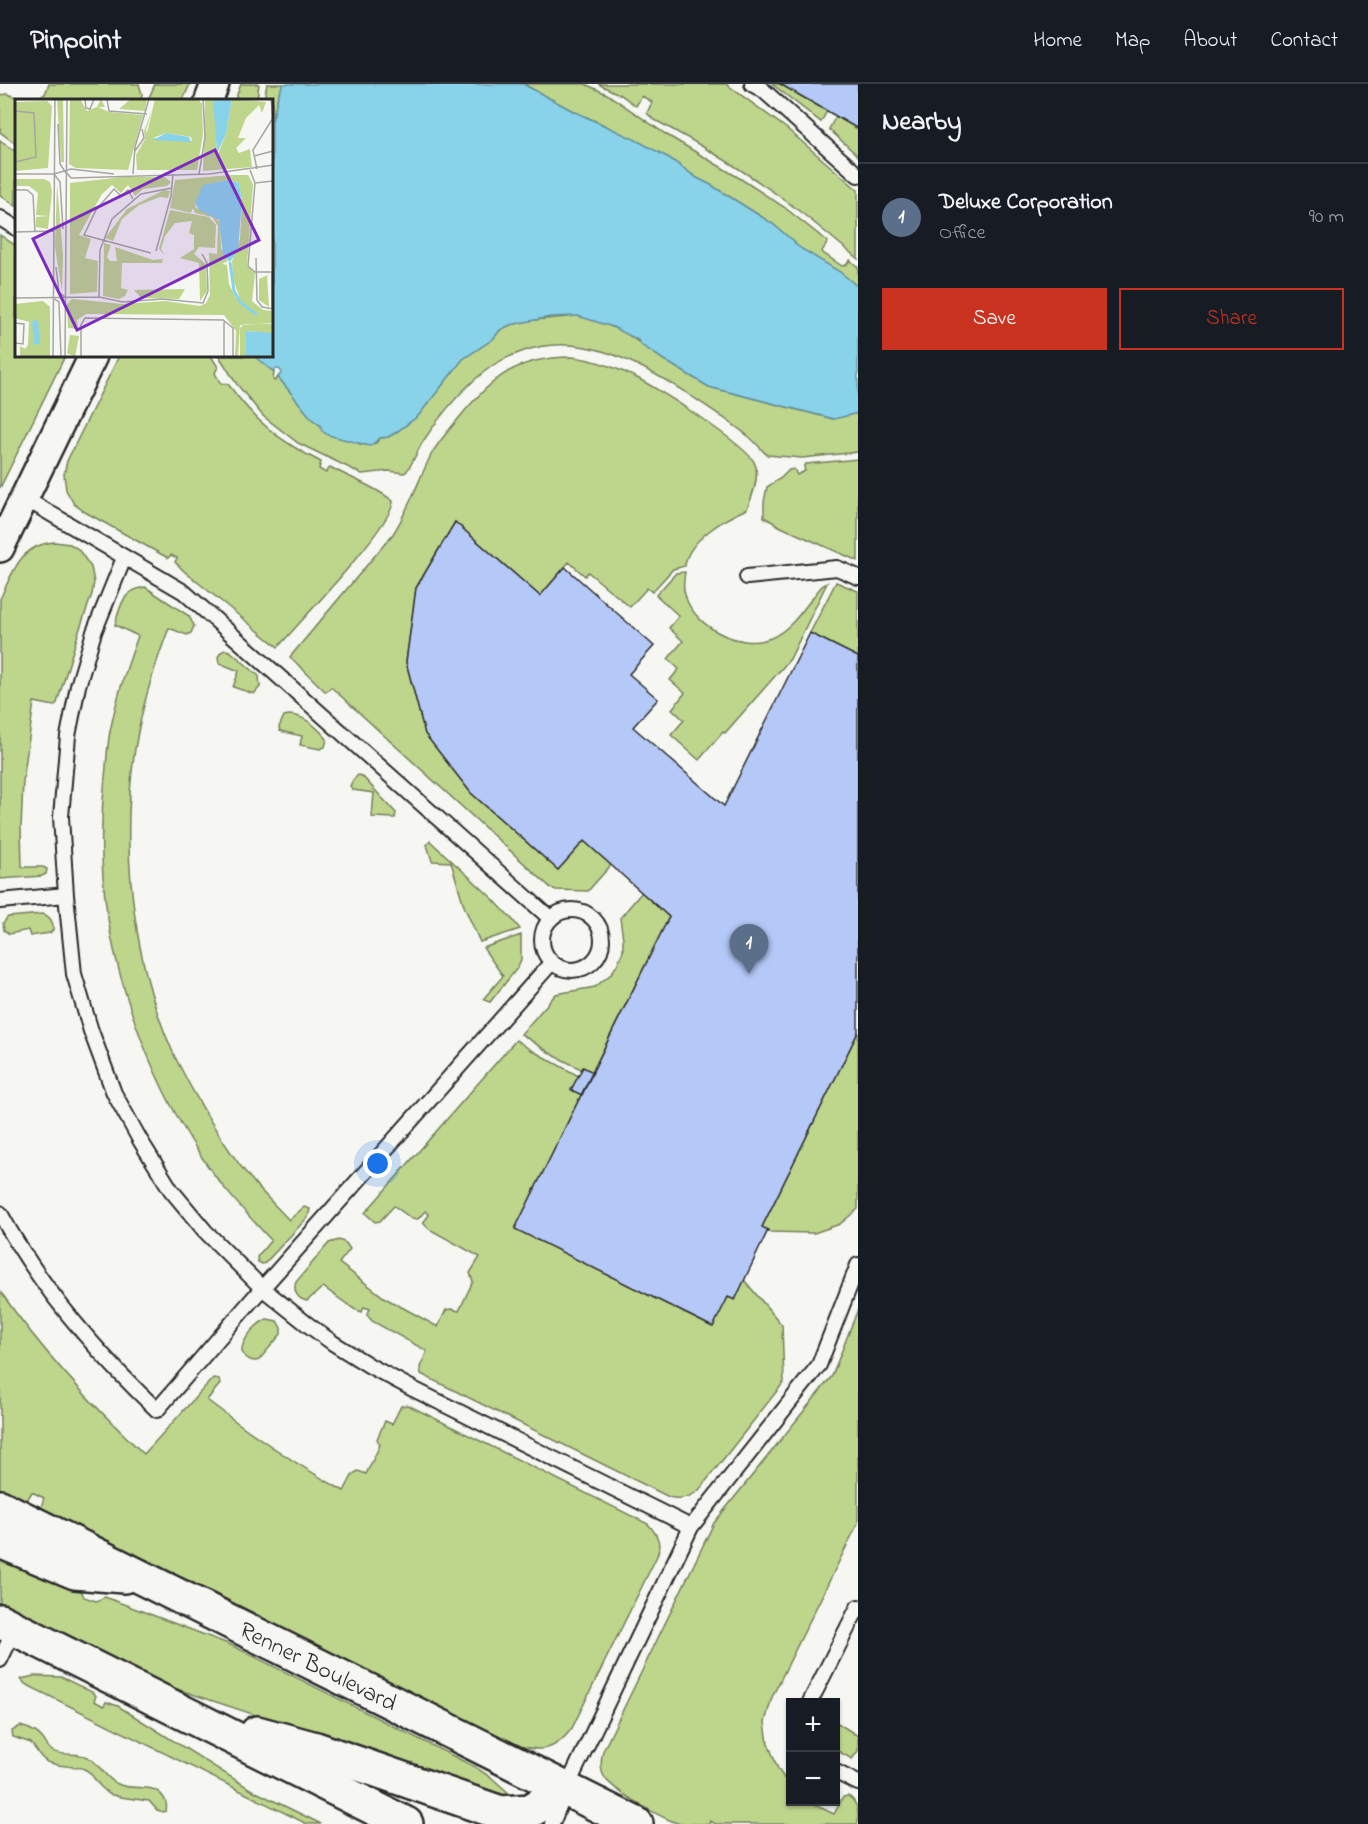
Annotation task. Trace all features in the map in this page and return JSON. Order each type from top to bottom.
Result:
[{"type":"main road","name":"Renner Boulevard","points":[[0,1507],[636,1824]]},
{"type":"main road","points":[[0,1541],[75,1572],[141,1578]]},
{"type":"main road","points":[[8,1625],[406,1824]]},
{"type":"main road","points":[[185,1713],[316,1749],[501,1813],[530,1811],[566,1789]]},
{"type":"street","points":[[209,99],[215,84]]},
{"type":"street","points":[[0,548],[93,357]]},
{"type":"lane","points":[[752,84],[763,90],[858,175]]},
{"type":"lane","points":[[0,218],[15,227]]},
{"type":"lane","points":[[24,498],[184,592],[551,919]]},
{"type":"lane","points":[[124,558],[94,632],[78,686],[68,736],[61,817],[74,974],[91,1031],[114,1093],[140,1140],[171,1190],[205,1232],[262,1288],[333,1343],[423,1395],[691,1527]]},
{"type":"lane","points":[[747,577],[837,568],[858,578]]},
{"type":"lane","points":[[0,901],[66,895]]},
{"type":"lane","points":[[563,910],[583,911],[598,924],[602,934],[599,954],[584,968],[574,970],[564,969],[552,962],[543,950],[543,931],[547,922],[563,910]]},
{"type":"lane","points":[[0,1213],[53,1296],[114,1366],[158,1410],[262,1288],[552,962]]},
{"type":"lane","points":[[552,1824],[566,1789],[691,1527],[819,1365],[858,1265]]},
{"type":"lane","points":[[812,1698],[858,1607]]},
{"type":"lane","points":[[0,1660],[8,1625]]},
{"type":"lane","points":[[840,1774],[858,1783]]},
{"type":"green space","points":[[49,84],[139,84],[142,94],[141,99],[35,99],[45,94]]},
{"type":"green space","points":[[155,84],[190,84],[183,99],[148,99]]},
{"type":"green space","points":[[241,84],[259,84],[257,99],[235,99]]},
{"type":"green space","points":[[267,84],[283,84],[273,117],[273,99],[264,99]]},
{"type":"green space","points":[[523,84],[585,84],[607,94],[667,135],[784,207],[828,242],[823,253],[842,266],[850,260],[858,267],[858,287],[840,272],[802,250],[773,224],[697,178],[669,158]]},
{"type":"green space","points":[[598,84],[726,84],[786,128],[858,190],[858,259],[799,211],[757,181],[706,148],[653,119],[647,113],[652,102],[642,96],[636,106],[621,95]]},
{"type":"green space","points":[[772,84],[780,84],[827,111],[821,122]]},
{"type":"green space","points":[[8,94],[20,99],[15,99],[15,143],[0,132],[0,95]]},
{"type":"green space","points":[[836,116],[858,129],[858,156],[829,129]]},
{"type":"green space","points":[[0,141],[15,151],[15,205],[0,195]]},
{"type":"green space","points":[[0,235],[15,245],[15,357],[65,357],[0,488]]},
{"type":"green space","points":[[578,316],[601,322],[624,332],[709,387],[833,419],[858,413],[858,452],[802,458],[767,455],[751,438],[725,419],[648,370],[608,353],[587,347],[566,345],[545,346],[524,351],[493,365],[467,387],[444,413],[430,431],[406,472],[362,474],[298,443],[263,416],[236,383],[220,357],[255,357],[274,372],[273,380],[275,381],[278,377],[312,419],[362,445],[376,443],[380,438],[388,437],[418,416],[463,359],[493,339],[500,330],[510,325],[534,320]]},
{"type":"green space","points":[[119,357],[212,357],[218,367],[215,373],[221,384],[228,384],[248,409],[280,438],[321,462],[319,469],[326,473],[330,467],[371,487],[393,501],[379,530],[363,551],[278,647],[185,572],[175,562],[177,558],[171,555],[168,558],[74,504],[66,490],[64,474],[67,461]]},
{"type":"green space","points":[[572,357],[626,373],[679,403],[737,444],[755,464],[757,475],[747,509],[728,518],[708,532],[692,548],[685,566],[673,569],[652,592],[647,588],[630,607],[588,572],[585,576],[569,562],[540,596],[455,522],[416,588],[406,662],[425,734],[471,793],[558,870],[584,841],[611,865],[588,891],[551,888],[331,687],[326,692],[290,657],[393,534],[409,505],[431,455],[444,436],[483,391],[507,372],[521,365],[553,358]]},
{"type":"green space","points":[[858,459],[858,561],[781,527],[764,517],[767,487],[789,470],[794,469],[797,475],[805,471],[806,464]]},
{"type":"green space","points":[[54,542],[70,544],[78,549],[91,567],[94,582],[57,703],[54,706],[34,702],[23,781],[22,867],[43,867],[47,869],[46,874],[0,879],[0,599],[14,570],[25,554],[42,544]]},
{"type":"green space","points":[[685,572],[684,590],[695,614],[717,632],[745,641],[758,641],[779,634],[793,622],[827,583],[790,659],[699,760],[671,735],[684,720],[672,709],[685,693],[670,680],[679,669],[668,659],[683,641],[669,628],[679,616],[656,595],[676,573]]},
{"type":"green space","points":[[836,582],[858,591],[858,657],[810,633]]},
{"type":"green space","points":[[145,587],[189,616],[194,626],[191,633],[187,635],[169,628],[151,679],[138,732],[129,812],[129,855],[132,897],[139,939],[160,1020],[175,1057],[218,1133],[246,1173],[289,1220],[304,1207],[310,1209],[308,1217],[262,1264],[258,1262],[257,1257],[271,1240],[217,1178],[181,1123],[146,1052],[120,974],[111,935],[102,858],[104,787],[113,715],[138,636],[115,625],[121,605],[127,595]]},
{"type":"green space","points":[[225,650],[230,651],[259,676],[260,687],[254,694],[233,687],[239,671],[219,663],[218,657]]},
{"type":"green space","points":[[284,716],[300,717],[315,727],[327,739],[325,747],[320,749],[300,745],[302,736],[280,731],[279,727]]},
{"type":"green space","points":[[358,775],[362,776],[396,813],[395,818],[372,817],[374,793],[353,790],[350,786]]},
{"type":"green space","points":[[430,841],[490,896],[520,929],[480,942],[464,906],[451,862],[432,861],[427,845]]},
{"type":"green space","points":[[642,892],[669,917],[591,1074],[553,1055],[521,1034],[556,994],[595,987],[611,974],[623,951],[620,918]]},
{"type":"green space","points":[[43,914],[48,916],[52,922],[53,930],[50,933],[30,936],[28,930],[9,934],[4,930],[3,923],[8,917]]},
{"type":"green space","points":[[521,935],[521,959],[518,967],[490,1002],[484,1000],[503,976],[483,948]]},
{"type":"green space","points":[[858,1032],[858,1209],[840,1224],[814,1233],[769,1232],[762,1227]]},
{"type":"green space","points":[[516,1040],[588,1081],[516,1229],[712,1327],[728,1297],[735,1300],[744,1280],[782,1325],[784,1382],[699,1490],[689,1497],[669,1497],[421,1374],[420,1367],[427,1351],[372,1321],[367,1315],[370,1309],[364,1307],[362,1312],[354,1309],[323,1287],[307,1301],[298,1296],[296,1291],[296,1282],[329,1243],[339,1240],[346,1243],[350,1249],[339,1263],[385,1298],[438,1327],[446,1310],[459,1311],[473,1281],[470,1273],[480,1257],[429,1229],[423,1223],[429,1215],[425,1211],[418,1219],[411,1218],[394,1206],[380,1221],[375,1222],[365,1213]]},
{"type":"green space","points":[[0,1291],[68,1376],[144,1454],[213,1378],[219,1379],[220,1384],[207,1400],[274,1448],[344,1491],[353,1474],[358,1471],[366,1474],[380,1445],[377,1439],[385,1421],[392,1424],[401,1406],[408,1405],[648,1524],[658,1539],[657,1556],[572,1728],[558,1743],[544,1749],[509,1743],[48,1512],[41,1507],[44,1498],[32,1492],[27,1500],[0,1489]]},
{"type":"green space","points":[[858,1309],[858,1523],[772,1697],[765,1722],[768,1743],[778,1769],[786,1781],[786,1806],[817,1806],[834,1814],[843,1797],[848,1796],[856,1804],[858,1823],[716,1824],[710,1821],[709,1824],[680,1824],[640,1804],[610,1784],[602,1772],[603,1751],[714,1523],[832,1376]]},
{"type":"green space","points":[[267,1319],[277,1321],[281,1334],[259,1360],[251,1360],[242,1352],[242,1347],[254,1328]]},
{"type":"green space","points":[[0,1557],[80,1588],[84,1597],[96,1601],[105,1597],[231,1645],[475,1767],[492,1778],[512,1796],[508,1799],[165,1685],[144,1676],[0,1605]]},
{"type":"green space","points":[[34,1676],[61,1677],[92,1692],[96,1696],[94,1701],[104,1706],[106,1702],[118,1706],[250,1789],[321,1824],[307,1824],[25,1684],[21,1679]]},
{"type":"green space","points":[[840,1725],[858,1736],[858,1751],[852,1759],[840,1752]]},
{"type":"green space","points":[[20,1726],[38,1734],[55,1752],[83,1756],[92,1760],[113,1782],[130,1787],[149,1788],[160,1793],[165,1800],[166,1811],[157,1810],[149,1801],[109,1794],[90,1773],[82,1768],[47,1762],[31,1743],[13,1737],[12,1731]]},
{"type":"water","points":[[283,84],[523,84],[669,158],[697,178],[773,224],[796,245],[840,272],[858,287],[858,413],[834,419],[709,387],[641,345],[638,340],[613,327],[578,316],[550,317],[510,325],[500,330],[493,339],[463,359],[418,416],[388,437],[380,438],[370,446],[328,435],[322,431],[320,425],[312,419],[278,377],[282,372],[275,369],[274,372],[255,357],[273,357],[273,117]]},
{"type":"building","points":[[780,84],[858,84],[858,129],[827,111]]},
{"type":"building","points":[[455,522],[540,596],[565,567],[654,646],[629,674],[658,699],[633,727],[724,806],[810,633],[858,657],[858,1032],[762,1227],[768,1230],[735,1300],[728,1297],[713,1327],[515,1229],[669,917],[584,841],[558,870],[471,793],[425,734],[406,662],[416,588]]},
{"type":"building","points":[[583,1067],[593,1072],[582,1095],[571,1090]]},
{"type":"place","name":"Deluxe Corporation","points":[[749,974]]}]
